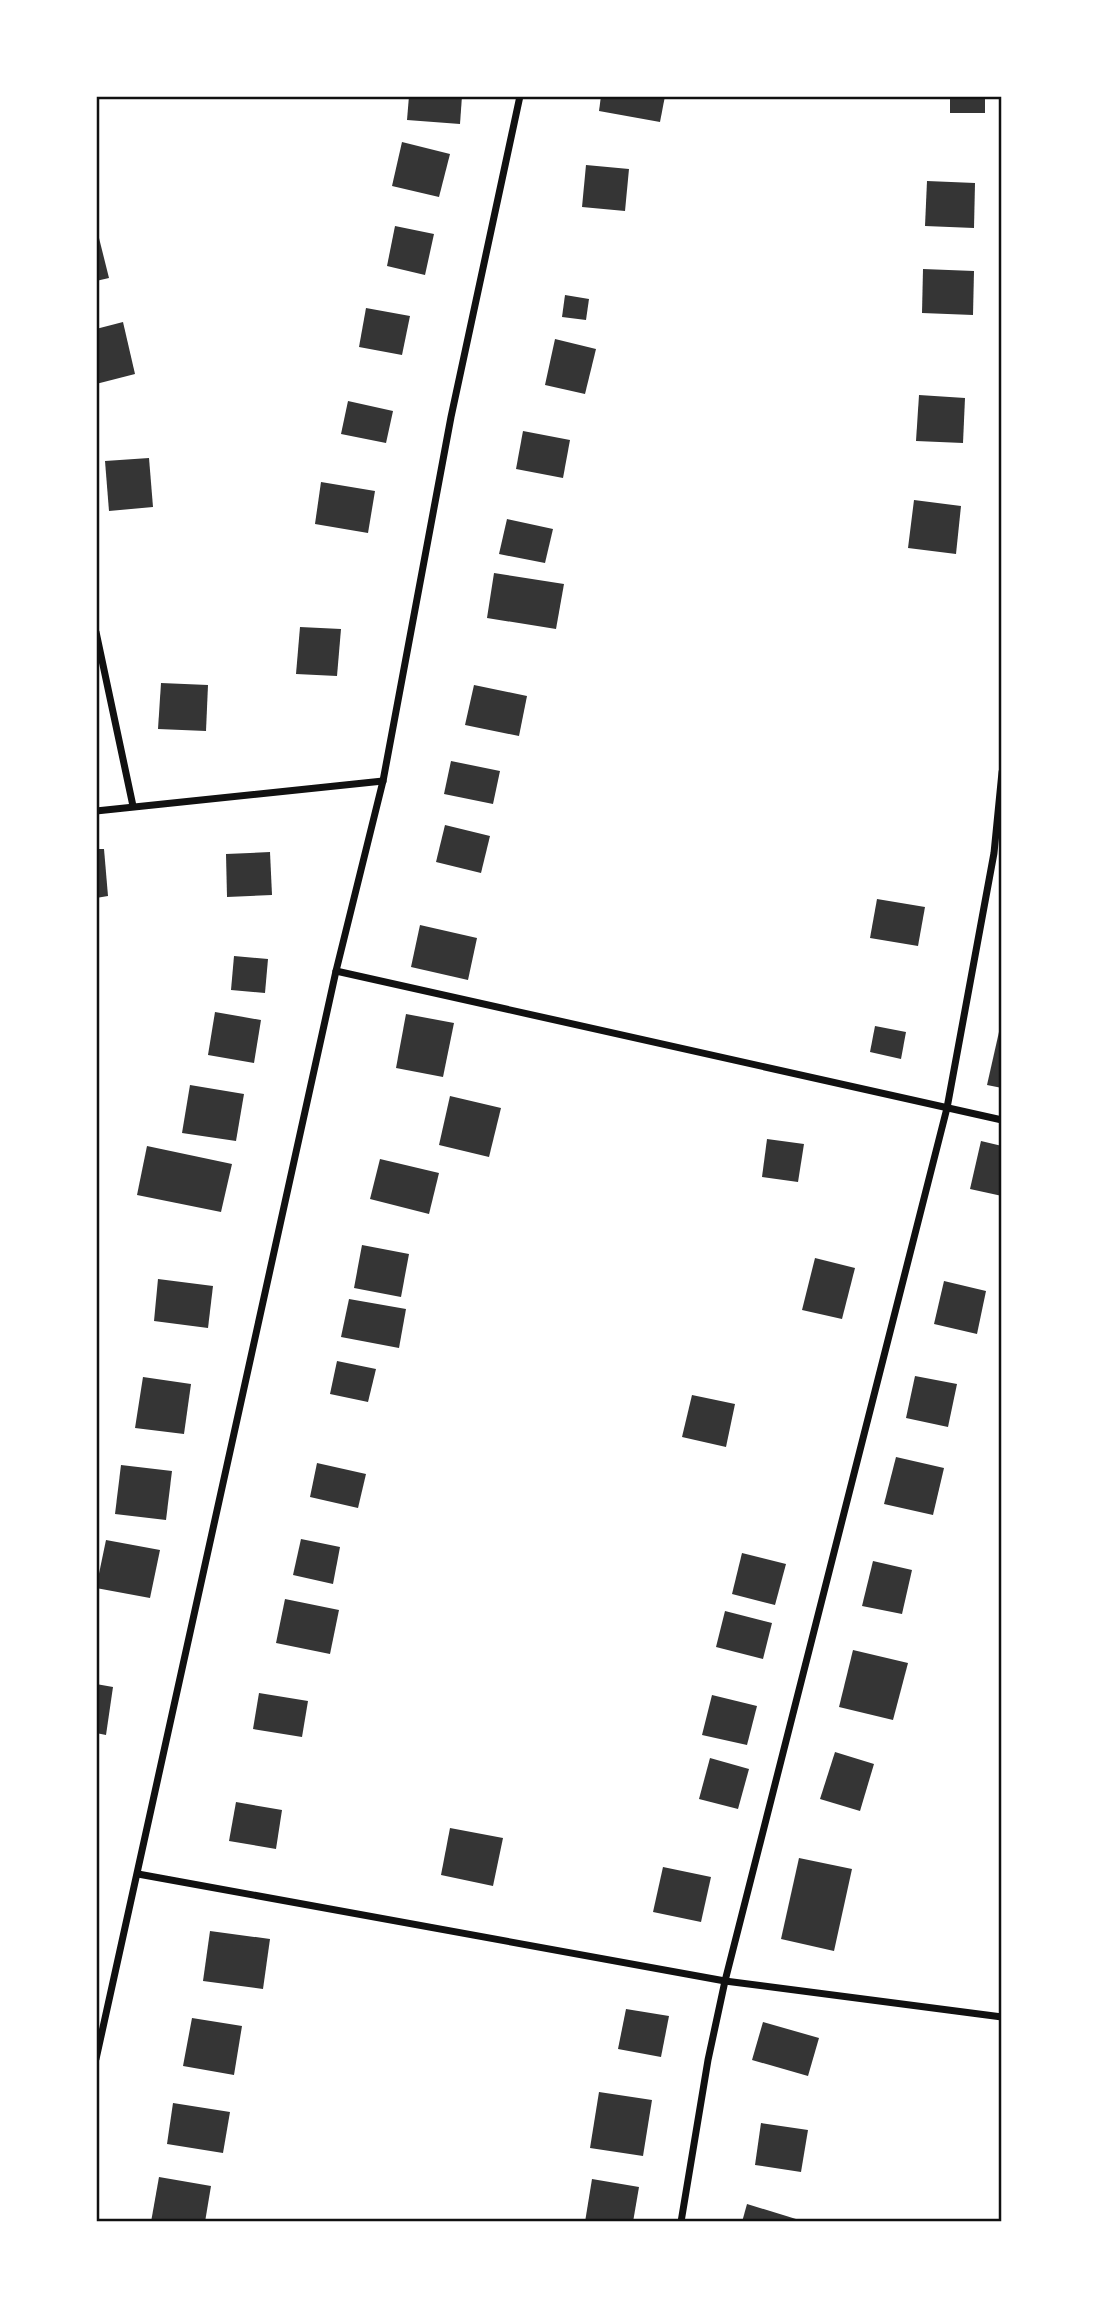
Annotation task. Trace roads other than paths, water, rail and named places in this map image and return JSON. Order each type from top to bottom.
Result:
[{"type":"street","points":[[96,2059],[99,2030],[138,1874],[336,971],[383,781],[451,417],[520,96]]},
{"type":"street","points":[[96,632],[133,806]]},
{"type":"street","points":[[681,2222],[708,2060],[725,1982],[947,1108],[994,853],[1002,772]]},
{"type":"street","points":[[96,811],[383,781]]},
{"type":"street","points":[[336,971],[1002,1120]]},
{"type":"street","points":[[138,1874],[725,1982],[1002,2017]]}]
